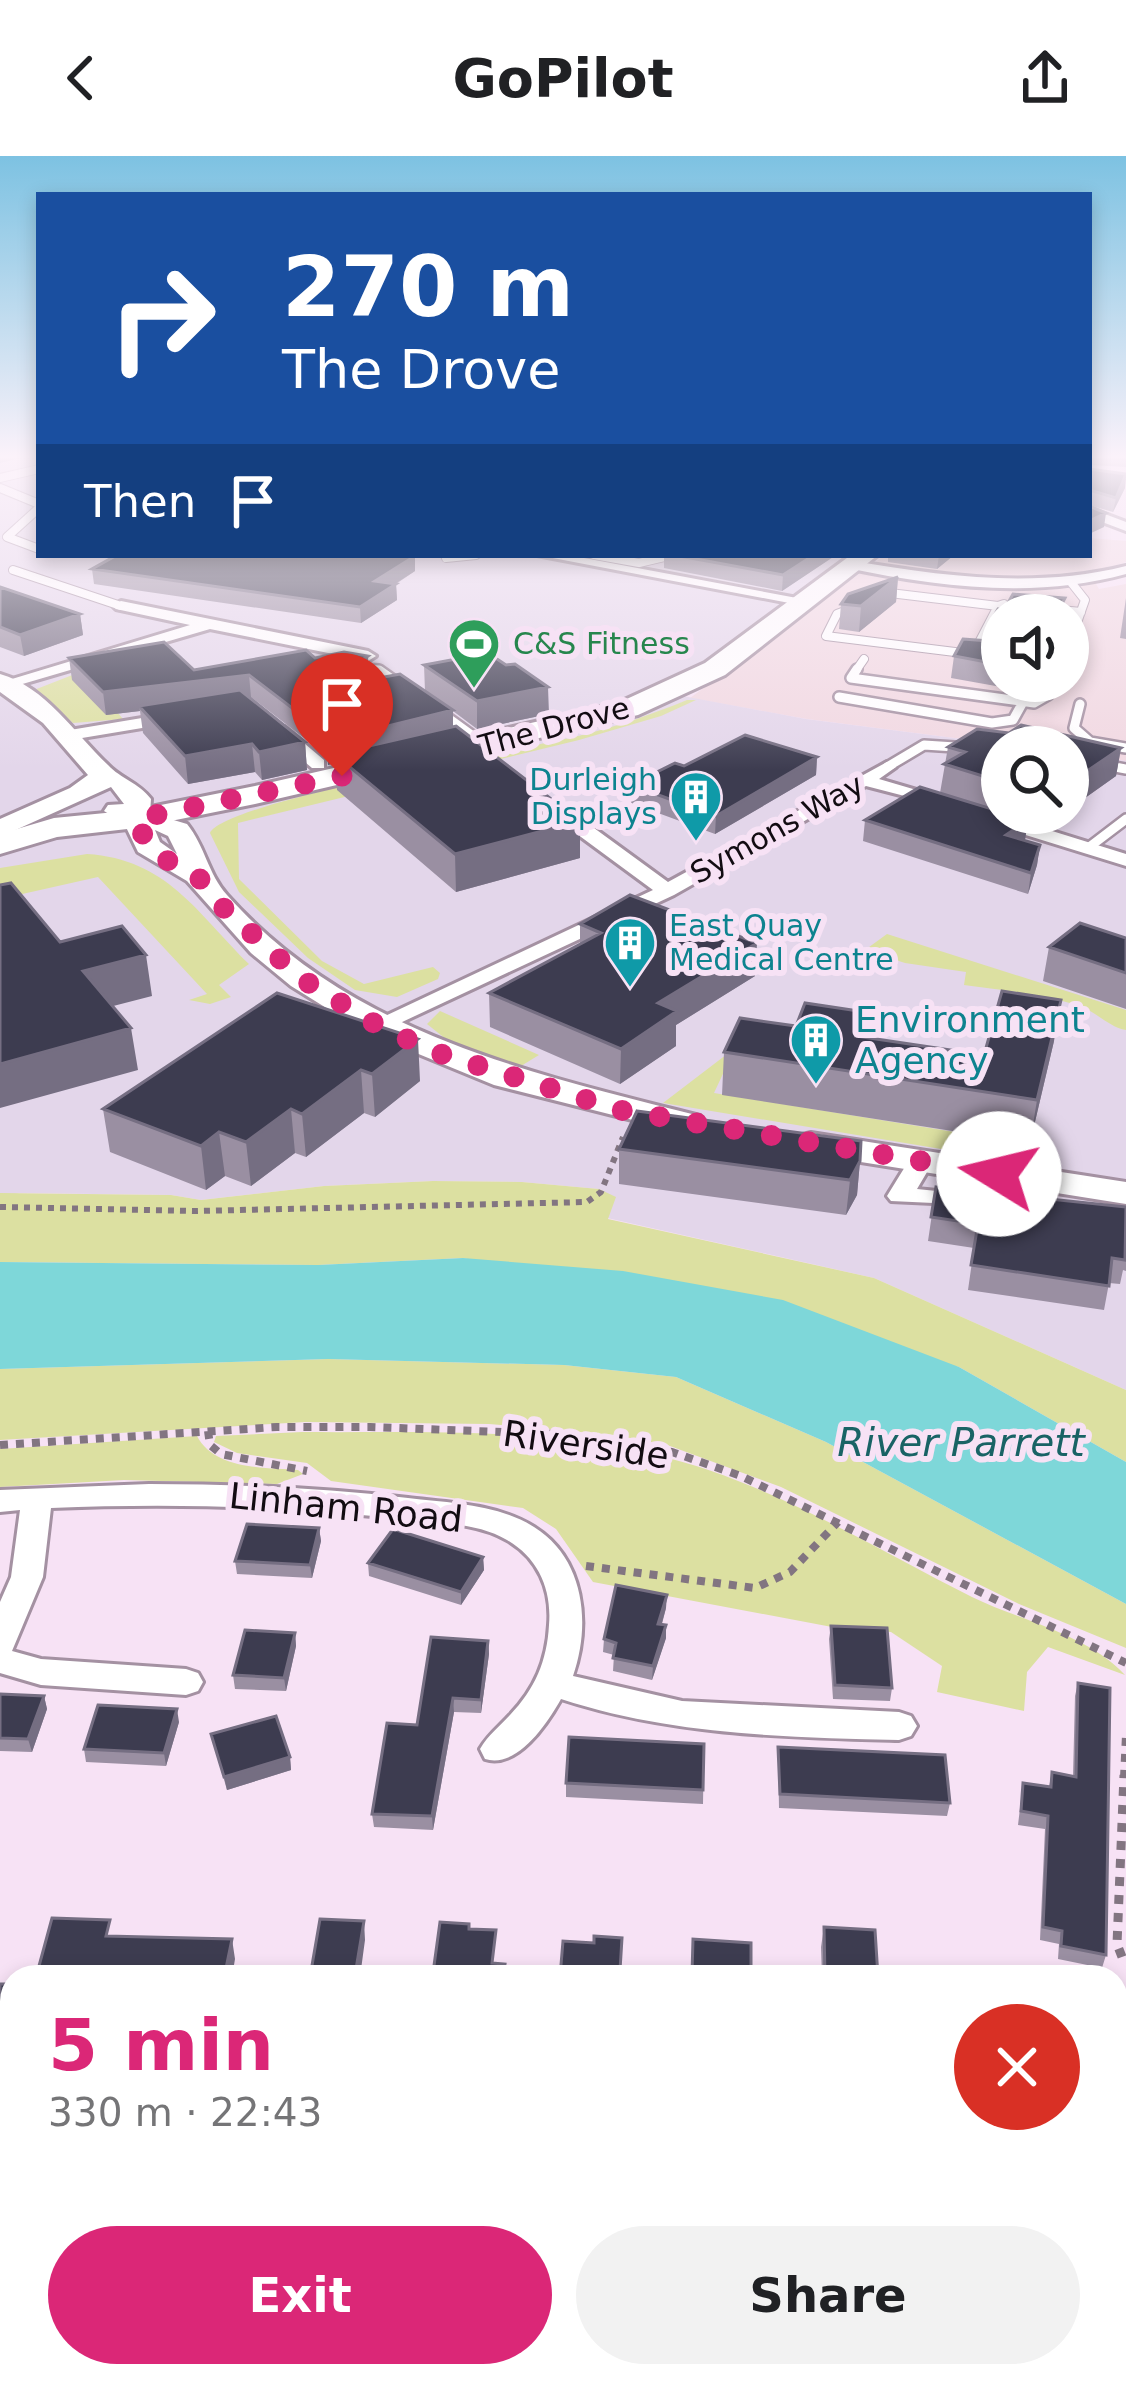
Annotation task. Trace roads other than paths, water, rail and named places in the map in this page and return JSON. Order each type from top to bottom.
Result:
[{"type":"main road","name":"The Drove","points":[[0,848],[90,836],[136,819],[588,721],[676,690],[727,661],[859,561]]},
{"type":"street","points":[[579,561],[805,601]]},
{"type":"street","points":[[865,561],[940,579],[1070,580],[1126,570]]},
{"type":"street","points":[[121,606],[326,648],[374,663]]},
{"type":"street","points":[[4,683],[207,625]]},
{"type":"street","points":[[309,658],[326,648]]},
{"type":"street","points":[[4,683],[70,735],[103,776]]},
{"type":"street","points":[[70,735],[201,714]]},
{"type":"street","points":[[266,721],[318,764]]},
{"type":"street","name":"Symons Way","points":[[377,1025],[667,891],[887,767]]},
{"type":"street","points":[[103,776],[95,794],[136,819],[148,846],[197,875],[216,901],[302,979],[377,1025],[506,1078],[637,1113],[725,1130]]},
{"type":"street","points":[[0,829],[79,794],[103,776]]},
{"type":"street","points":[[864,780],[1126,860]]},
{"type":"street","name":"Symons Way","points":[[532,792],[667,891]]},
{"type":"street","points":[[560,812],[589,801]]},
{"type":"street","points":[[770,1137],[920,1162],[1118,1205]]},
{"type":"street","points":[[920,1162],[900,1196],[987,1202]]},
{"type":"street","points":[[1075,1212],[1118,1205]]},
{"type":"street","name":"Linham Road","points":[[0,1502],[146,1492],[328,1500],[503,1525],[540,1547],[556,1567],[568,1603],[555,1684]]},
{"type":"street","points":[[0,1642],[27,1577],[37,1498]]},
{"type":"street","points":[[0,1660],[41,1672],[186,1682]]},
{"type":"street","points":[[498,1750],[544,1705],[555,1684],[612,1706],[743,1722],[899,1726]]},
{"type":"lane","points":[[13,570],[121,606]]},
{"type":"lane","points":[[1070,580],[1080,594]]},
{"type":"lane","points":[[981,604],[890,593],[837,614],[826,636],[981,655]]},
{"type":"lane","points":[[973,654],[981,639]]},
{"type":"lane","points":[[864,659],[836,702],[992,723],[1013,720],[1023,702],[1036,702]]},
{"type":"lane","points":[[374,663],[414,695]]},
{"type":"lane","points":[[851,678],[981,696]]},
{"type":"lane","points":[[1080,704],[1075,728],[1080,735],[1126,748]]},
{"type":"lane","points":[[432,707],[485,745]]},
{"type":"lane","points":[[887,767],[924,745],[981,749]]},
{"type":"lane","points":[[1089,762],[1126,769]]},
{"type":"lane","points":[[1088,848],[1126,819]]},
{"type":"water","name":"River Parrett","points":[[463,1258],[623,1271],[783,1300],[959,1367],[1126,1462],[1126,1604],[826,1442],[676,1377],[564,1365],[328,1359],[0,1369],[0,1262],[318,1265]]},
{"type":"place","name":"C&S Fitness","points":[[474,690]]},
{"type":"place","name":"Durleigh Displays","points":[[696,843]]},
{"type":"place","name":"East Quay Medical Centre","points":[[630,989]]},
{"type":"place","name":"Environment Agency","points":[[816,1086]]}]
